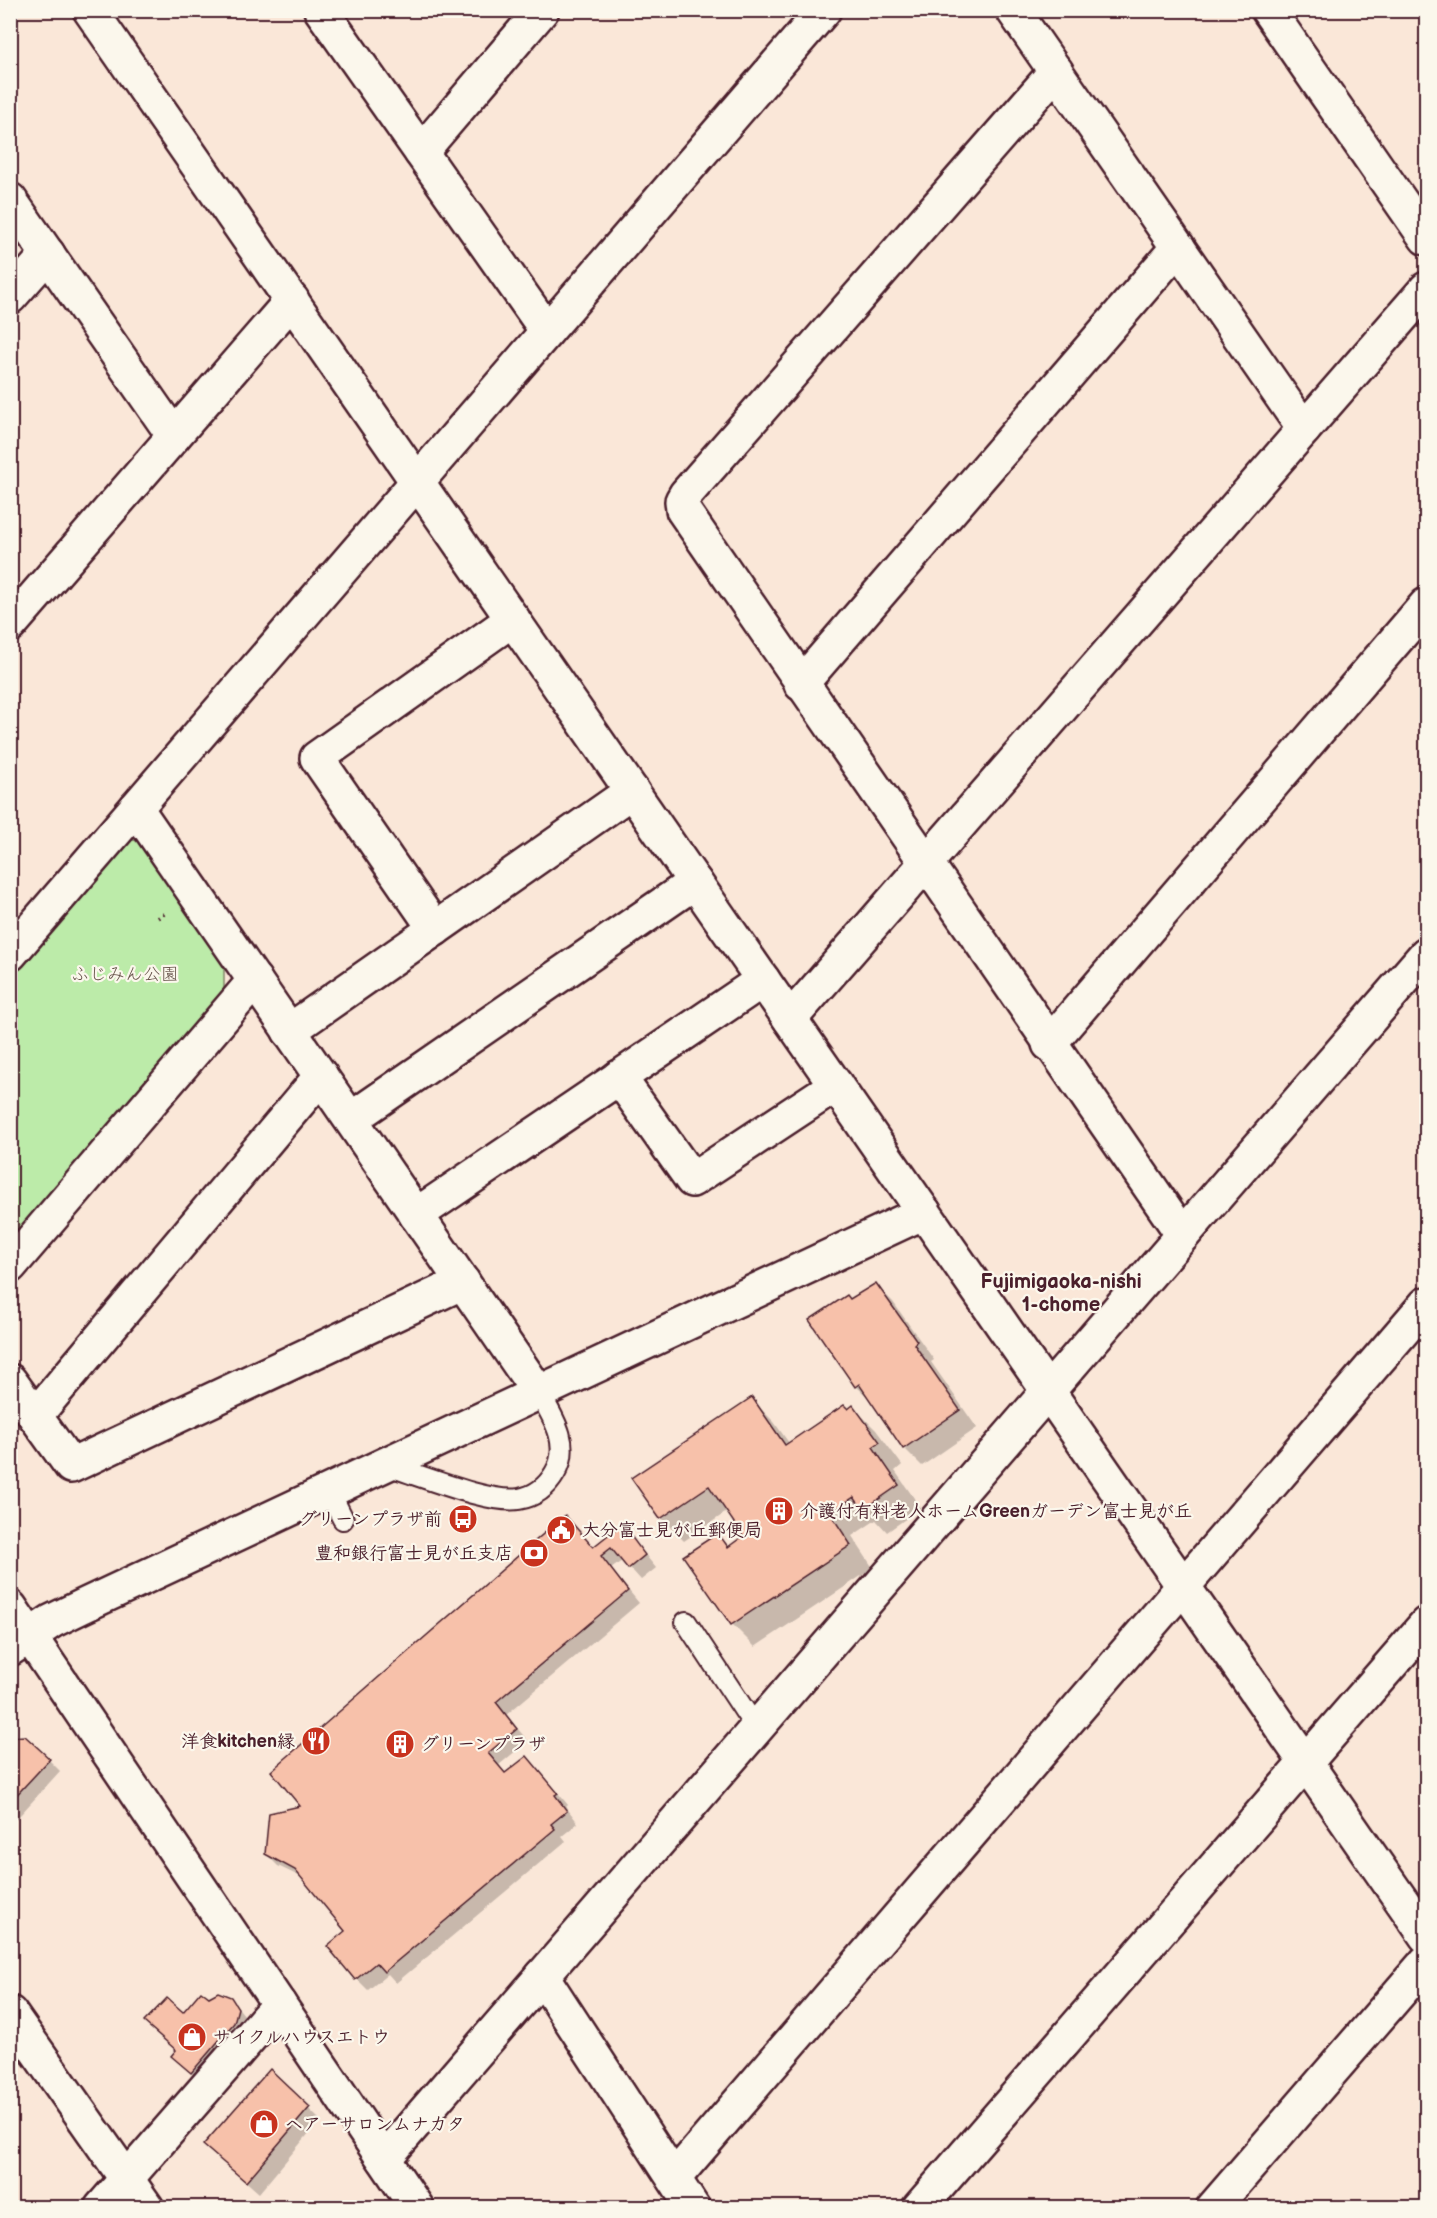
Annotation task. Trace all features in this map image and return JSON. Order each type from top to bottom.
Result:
[{"type":"street","points":[[90,10],[1426,1936]]},
{"type":"street","points":[[321,10],[547,331]]},
{"type":"street","points":[[421,152],[542,10]]},
{"type":"street","points":[[10,954],[824,10]]},
{"type":"street","points":[[1013,10],[1304,429]]},
{"type":"street","points":[[1268,10],[1426,238]]},
{"type":"street","points":[[1056,71],[682,501],[687,519],[1183,1235]]},
{"type":"street","points":[[10,200],[174,436]]},
{"type":"street","points":[[801,684],[1178,247]]},
{"type":"street","points":[[10,297],[48,254]]},
{"type":"street","points":[[790,1020],[1426,289]]},
{"type":"street","points":[[10,625],[292,300]]},
{"type":"street","points":[[1049,1044],[1426,605]]},
{"type":"street","points":[[435,929],[317,758],[513,619]]},
{"type":"street","points":[[289,1030],[632,791]]},
{"type":"street","points":[[136,808],[539,1392]]},
{"type":"street","points":[[351,1119],[695,882]]},
{"type":"street","points":[[384,2159],[1426,954]]},
{"type":"street","points":[[10,1266],[255,980]]},
{"type":"street","points":[[416,1215],[763,980]]},
{"type":"street","points":[[35,1416],[321,1076]]},
{"type":"street","points":[[619,1077],[692,1180],[836,1085]]},
{"type":"street","points":[[20,1642],[83,1606],[336,1505],[386,1465],[924,1212]]},
{"type":"street","points":[[10,1381],[71,1466],[463,1282]]},
{"type":"street","points":[[674,2178],[1426,1304]]},
{"type":"street","points":[[10,1608],[20,1642],[279,2004],[417,2208]]},
{"type":"street","points":[[919,2208],[1426,1624]]},
{"type":"street","points":[[1213,2208],[1426,1962]]},
{"type":"street","points":[[542,1976],[693,2208]]},
{"type":"street","points":[[101,2208],[279,2004]]},
{"type":"street","points":[[10,2013],[147,2208]]},
{"type":"lane","points":[[386,1465],[497,1498],[519,1499],[539,1492],[548,1484],[557,1469],[562,1448],[556,1423],[539,1392]]},
{"type":"lane","points":[[686,1622],[756,1728]]},
{"type":"green space","name":"ふじみん公園","points":[[134,840],[145,844],[224,963],[224,989],[218,1001],[11,1240],[11,972],[123,841]]},
{"type":"building","name":"介護付有料老人ホームGreenガーデン富士見が丘","points":[[876,1283],[917,1341],[914,1344],[960,1410],[903,1449],[859,1384],[855,1387],[809,1320],[847,1295],[850,1299]]},
{"type":"building","name":"介護付有料老人ホームGreenガーデン富士見が丘","points":[[752,1397],[785,1445],[844,1405],[848,1409],[853,1405],[880,1442],[873,1447],[899,1485],[863,1510],[854,1497],[830,1513],[851,1545],[731,1625],[683,1556],[718,1533],[728,1547],[743,1536],[709,1486],[660,1519],[631,1478]]},
{"type":"building","name":"グリーンプラザ","points":[[565,1515],[593,1547],[622,1524],[645,1555],[628,1569],[611,1548],[601,1556],[628,1591],[496,1702],[517,1729],[488,1753],[505,1773],[527,1756],[558,1793],[555,1795],[567,1811],[551,1824],[555,1829],[384,1972],[376,1963],[355,1980],[327,1946],[345,1931],[295,1870],[265,1854],[269,1813],[300,1806],[271,1771]]},
{"type":"building","points":[[25,1736],[50,1759],[10,1802],[10,1737]]},
{"type":"building","name":"サイクルハウスエトウ","points":[[201,1991],[209,1997],[218,1992],[231,1997],[238,2008],[234,2023],[191,2073],[171,2056],[176,2050],[144,2022],[167,1998],[183,2012]]},
{"type":"building","points":[[270,2069],[310,2107],[246,2182],[203,2145]]},
{"type":"place","name":"介護付有料老人ホームGreenガーデン富士見が丘","points":[[779,1511]]},
{"type":"place","name":"グリーンプラザ前","points":[[463,1519]]},
{"type":"place","name":"大分富士見が丘郵便局","points":[[561,1530]]},
{"type":"place","name":"豊和銀行富士見が丘支店","points":[[534,1553]]},
{"type":"place","name":"洋食kitchen縁","points":[[316,1741]]},
{"type":"place","name":"グリーンプラザ","points":[[400,1744]]},
{"type":"place","name":"サイクルハウスエトウ","points":[[192,2037]]},
{"type":"place","name":"ヘアーサロンムナカタ","points":[[264,2124]]},
{"type":"district","name":"Fujimigaoka-nishi 1-chome","points":[[1061,1294]]}]
